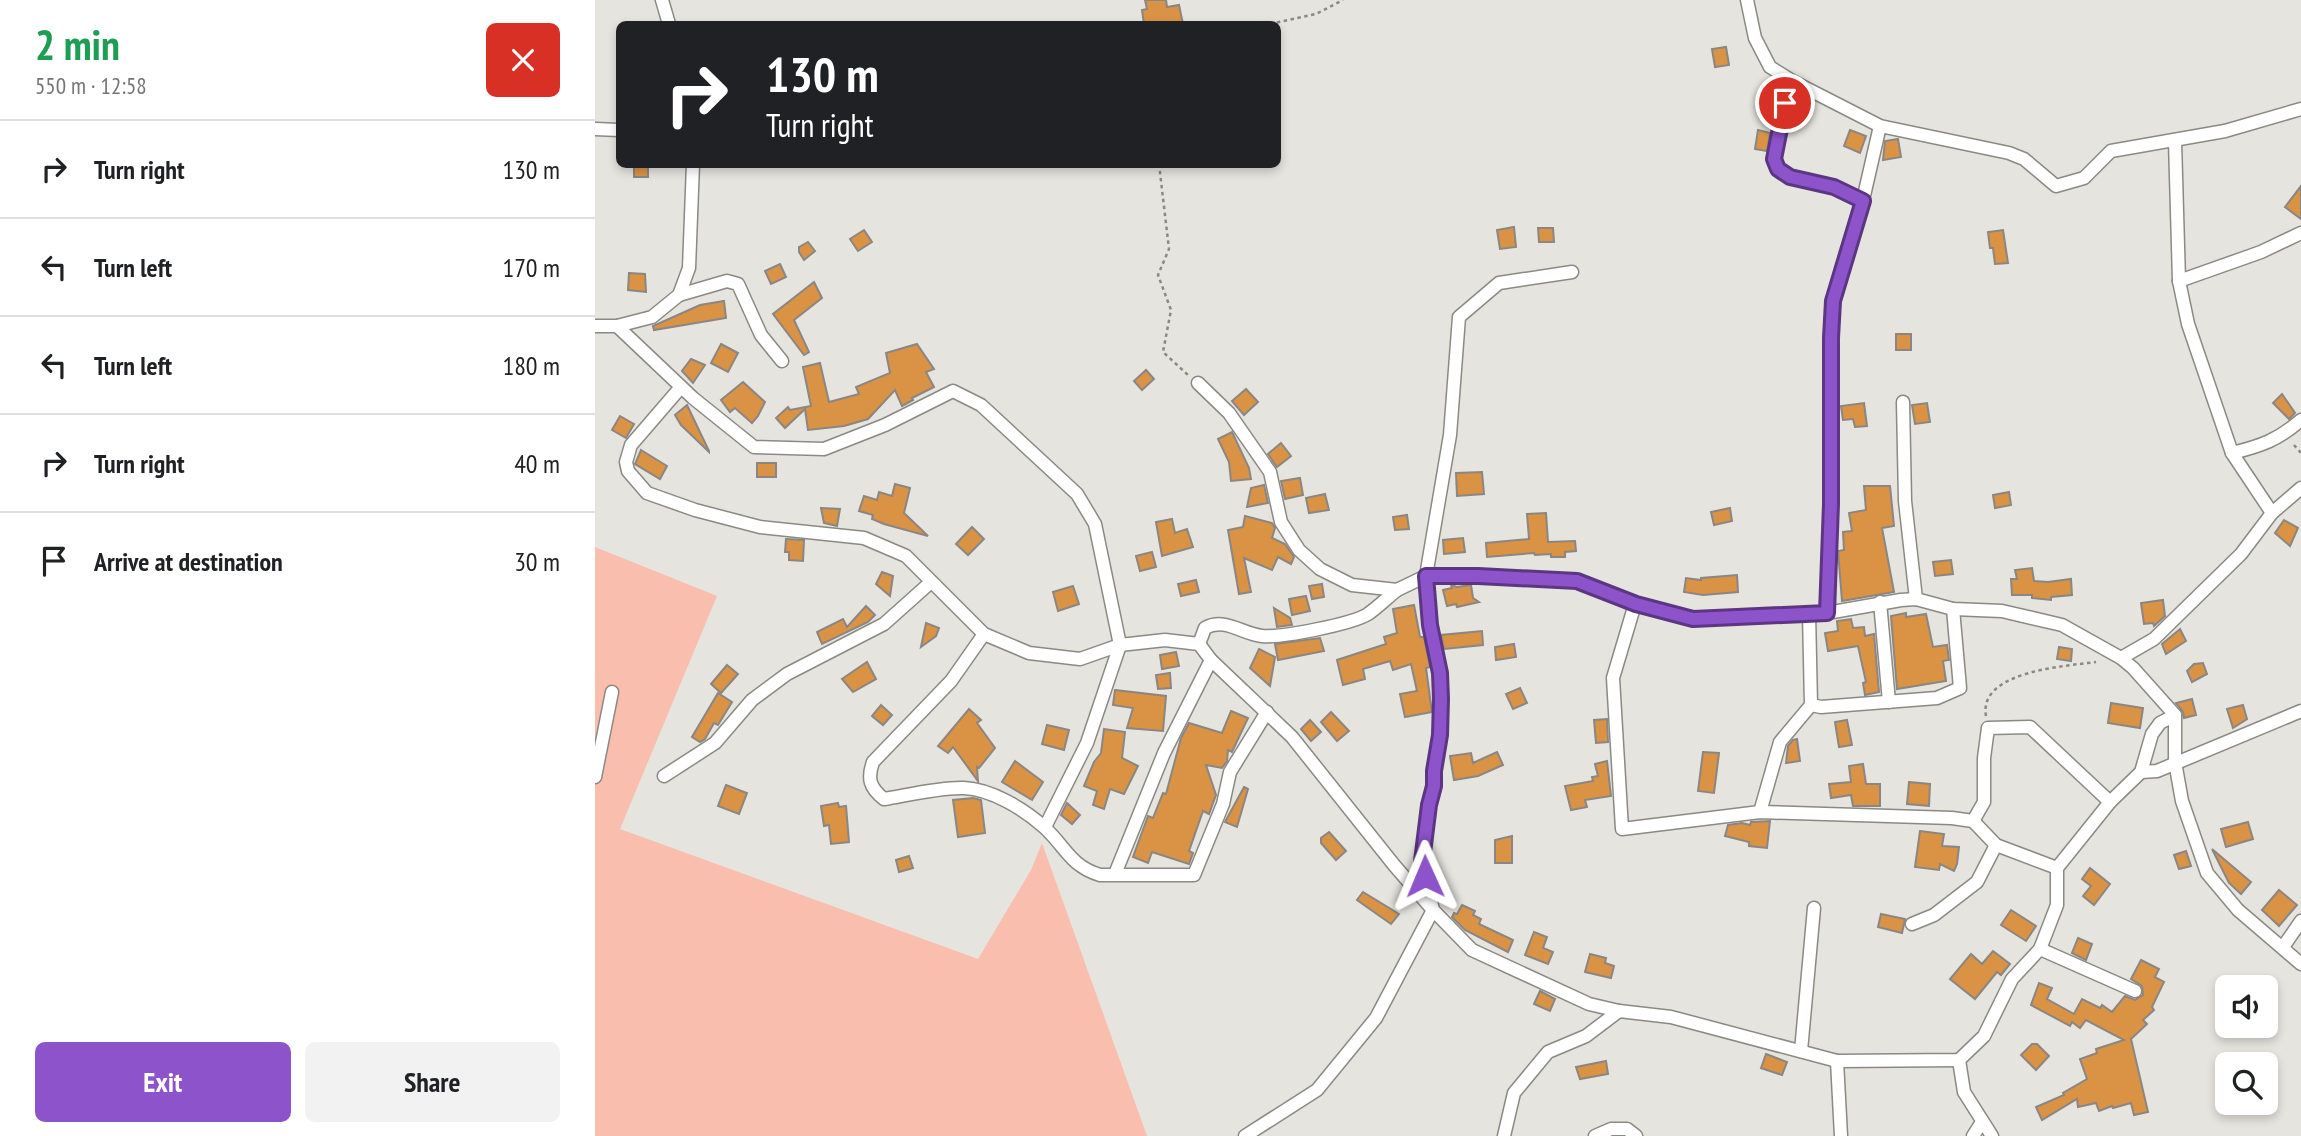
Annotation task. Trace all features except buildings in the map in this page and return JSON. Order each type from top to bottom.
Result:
[{"type":"street","points":[[662,0],[669,21]]},
{"type":"street","points":[[1747,0],[1755,38],[1770,67],[1794,82],[1880,126],[2009,153],[2024,159],[2056,186],[2084,178],[2111,151],[2225,131],[2301,109]]},
{"type":"street","points":[[1794,82],[1785,103],[1774,159],[1778,169],[1790,177],[1834,187],[1863,201]]},
{"type":"street","points":[[1827,613],[1833,301],[1863,201],[1880,126]]},
{"type":"street","points":[[595,130],[616,130]]},
{"type":"street","points":[[2175,141],[2179,281],[2188,324],[2232,453],[2272,513]]},
{"type":"street","points":[[679,295],[689,268],[693,168]]},
{"type":"street","points":[[2179,281],[2261,252],[2301,233]]},
{"type":"street","points":[[1245,1136],[1317,1090],[1376,1018],[1433,910],[1422,861],[1440,735],[1441,699],[1440,673],[1430,625],[1426,576],[1450,435],[1459,317],[1499,283],[1572,272]]},
{"type":"street","points":[[595,326],[617,326],[652,317],[679,295],[727,281],[739,284],[761,335],[782,361]]},
{"type":"street","points":[[617,326],[681,387],[754,447],[824,449],[885,425],[953,391],[981,405],[1077,494],[1095,524],[1120,645],[1087,743],[1045,827]]},
{"type":"street","points":[[1198,383],[1229,413],[1270,472],[1281,522],[1299,551],[1320,569],[1352,586],[1397,590]]},
{"type":"street","points":[[681,387],[631,445],[626,462],[628,471],[647,493],[695,510],[760,527],[864,538],[906,556],[983,635],[1029,653],[1080,659],[1120,645],[1165,640],[1199,644],[1211,660],[1267,712],[1316,764],[1394,865],[1472,950],[1589,1004],[1619,1012],[1671,1017],[1837,1061],[1959,1060],[1985,1036],[2013,979],[2040,949],[2057,905],[2057,868],[2110,803],[2141,772],[2152,734],[2160,723],[2175,715]]},
{"type":"street","points":[[1903,402],[1905,502],[1916,599]]},
{"type":"street","points":[[2232,453],[2259,447],[2282,436],[2301,419]]},
{"type":"street","points":[[2121,658],[2154,639],[2241,554],[2272,513],[2301,488]]},
{"type":"street","points":[[1199,644],[1205,628],[1213,623],[1261,636],[1288,635],[1351,620],[1366,615],[1397,590],[1426,576],[1577,581],[1636,604],[1693,619],[1827,613],[1880,602],[1916,599],[1953,609],[2002,611],[2062,625],[2121,658],[2175,715],[2175,762],[2182,802],[2207,873],[2238,910],[2301,964]]},
{"type":"street","points":[[664,776],[715,743],[752,700],[787,674],[884,624],[932,582]]},
{"type":"street","points":[[1880,602],[1889,702]]},
{"type":"street","points":[[1636,604],[1613,678],[1622,829],[1760,812],[1952,818],[1973,821],[1996,845],[2057,868]]},
{"type":"street","points":[[1811,705],[1821,707],[1937,698],[1960,688],[1953,609]]},
{"type":"street","points":[[1760,812],[1780,742],[1811,705],[1809,613]]},
{"type":"street","points":[[983,635],[951,681],[873,762],[868,776],[875,792],[884,799],[963,788],[998,796],[1045,827],[1069,857],[1086,871],[1100,875],[1194,875],[1223,804],[1230,772],[1267,712]]},
{"type":"street","points":[[1115,874],[1164,753],[1211,660]]},
{"type":"street","points":[[595,777],[612,692]]},
{"type":"street","points":[[2141,772],[2157,771],[2301,710]]},
{"type":"street","points":[[1973,821],[1984,803],[1984,758],[1988,728],[2030,727],[2110,803]]},
{"type":"street","points":[[1912,924],[1934,915],[1977,882],[1996,845]]},
{"type":"street","points":[[1801,1051],[1814,908]]},
{"type":"street","points":[[2283,947],[2301,921]]},
{"type":"street","points":[[2040,949],[2134,991]]},
{"type":"street","points":[[1504,1136],[1514,1093],[1548,1052],[1586,1036],[1619,1012]]},
{"type":"street","points":[[1959,1060],[1964,1092],[1992,1136]]},
{"type":"street","points":[[1837,1061],[1841,1136]]},
{"type":"street","points":[[1973,1136],[1982,1122]]},
{"type":"street","points":[[1595,1136],[1611,1129],[1627,1129],[1636,1136]]},
{"type":"path","points":[[1281,22],[1316,14],[1343,0]]},
{"type":"path","points":[[1159,168],[1169,249],[1158,275],[1171,310],[1163,352],[1198,383]]},
{"type":"path","points":[[1988,728],[1985,709],[1996,686],[2010,679],[2041,671],[2121,658]]},
{"type":"shaded area","points":[[595,547],[717,596],[620,829],[978,959],[1031,870],[1042,843],[1147,1136],[595,1136]]},
{"type":"route","points":[[1425,876],[1422,861],[1440,735],[1441,699],[1440,673],[1430,625],[1426,576],[1577,581],[1636,604],[1693,619],[1827,613],[1833,301],[1863,201],[1834,187],[1790,177],[1778,169],[1774,159],[1785,103]]}]
